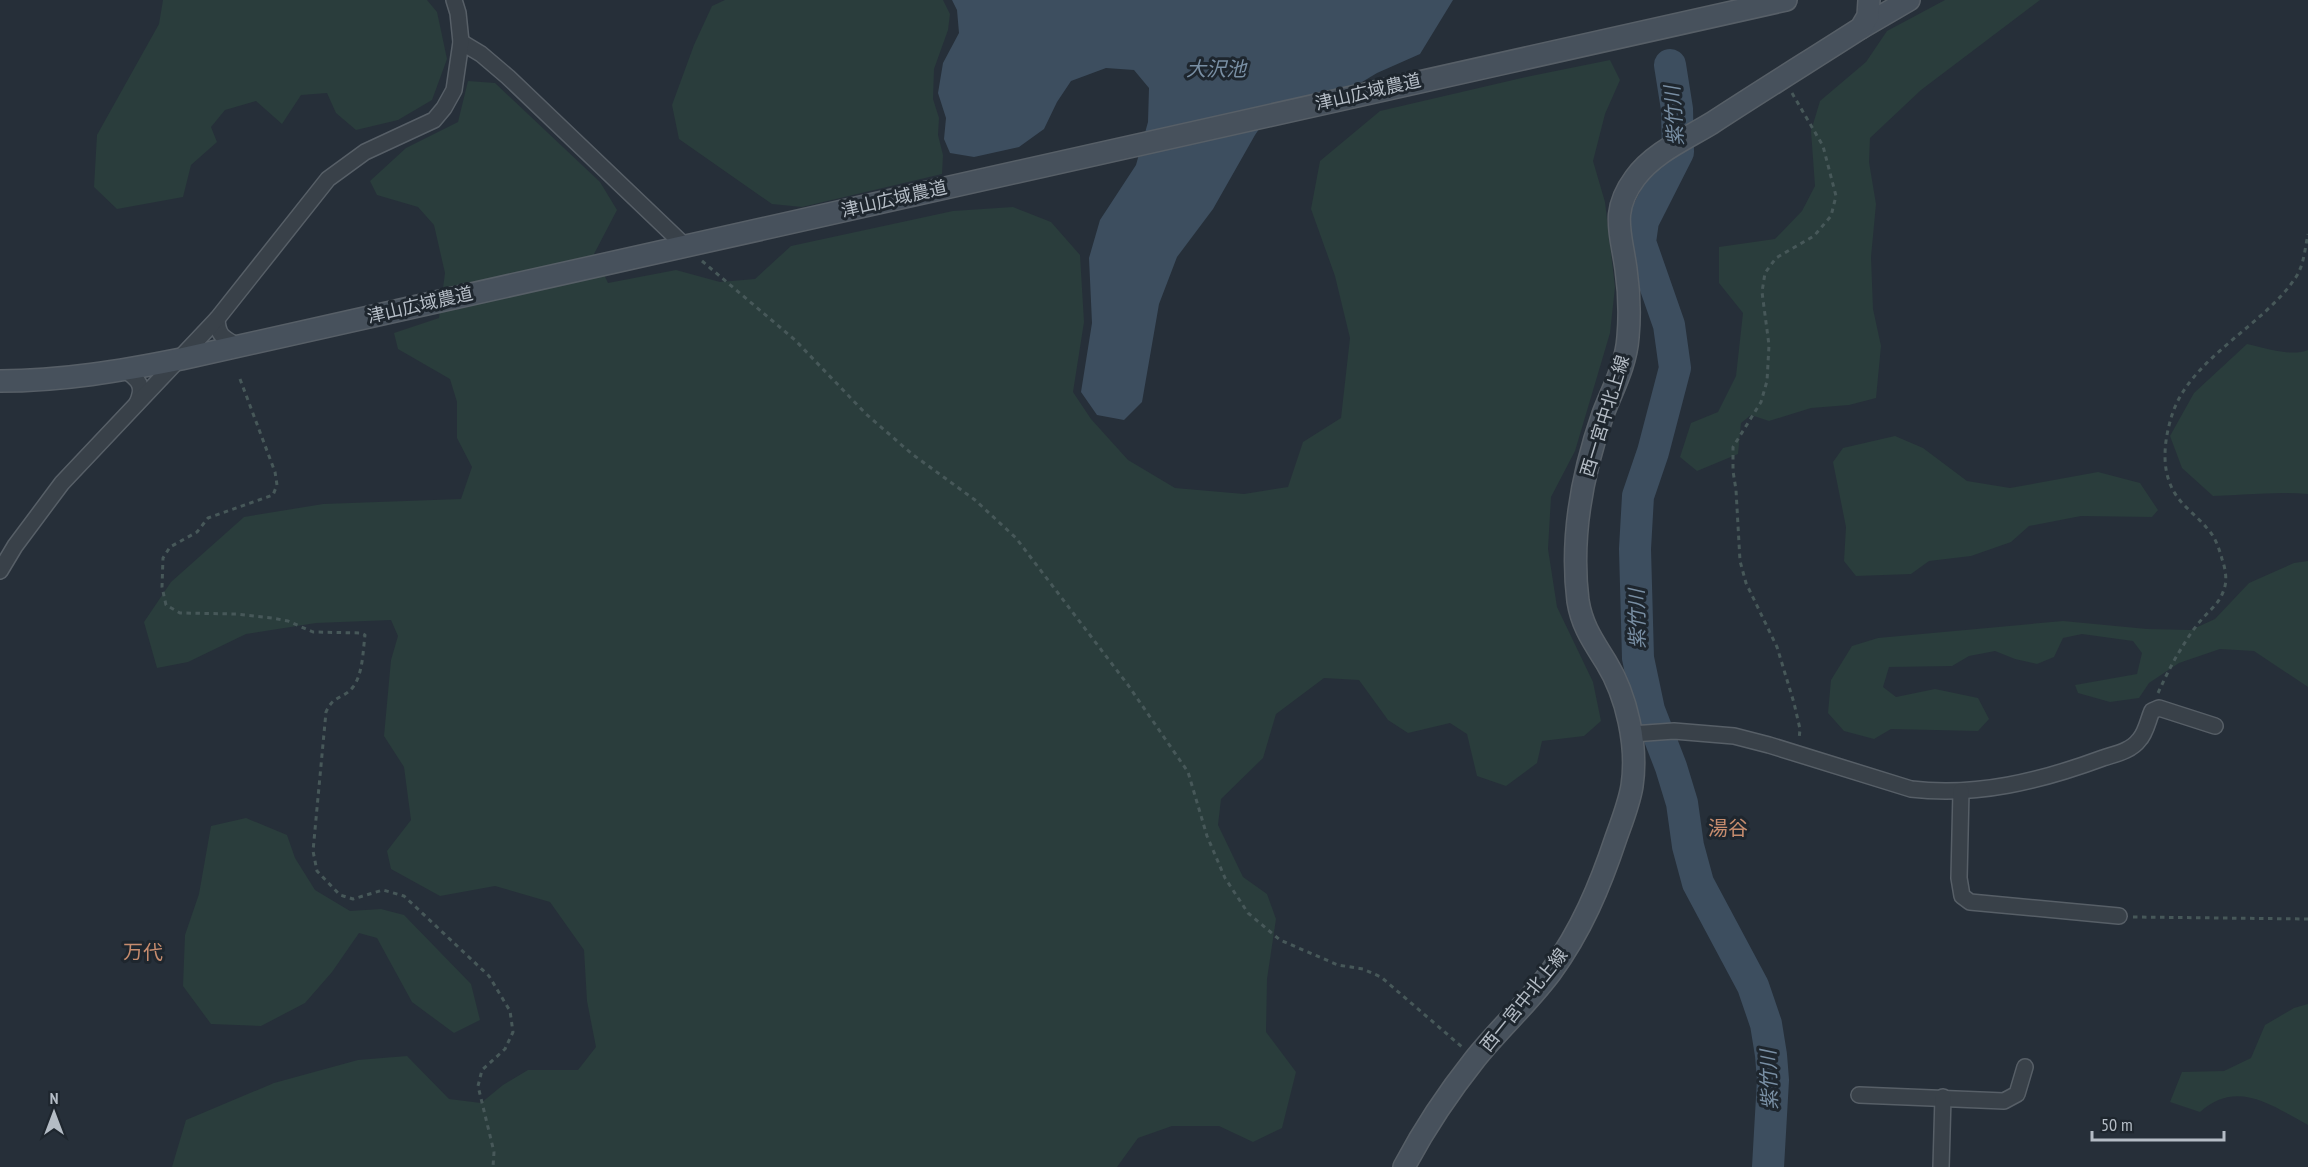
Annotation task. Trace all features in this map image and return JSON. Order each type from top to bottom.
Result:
[{"type":"street","points":[[0,571],[15,546],[62,483],[217,320],[328,179],[365,152],[434,120],[444,108],[454,90],[461,42],[454,0]]},
{"type":"street","name":"津山広域農道","points":[[0,381],[41,381],[125,370],[181,359],[1786,0]]},
{"type":"street","points":[[1861,28],[1868,16],[1869,0]]},
{"type":"street","name":"西一宮中北上線","points":[[1404,1167],[1421,1134],[1475,1060],[1548,976],[1566,951],[1601,882],[1631,789],[1634,761],[1641,733],[1607,663],[1592,642],[1580,612],[1575,579],[1578,514],[1586,475],[1604,414],[1623,366],[1627,344],[1626,267],[1619,237],[1621,207],[1626,193],[1636,176],[1676,144],[1909,0]]},
{"type":"street","points":[[461,42],[508,77],[685,246]]},
{"type":"street","points":[[217,320],[217,330],[222,337],[238,346]]},
{"type":"street","points":[[125,370],[140,383],[142,392],[137,403]]},
{"type":"street","points":[[1641,733],[1674,731],[1734,736],[1798,753],[1911,789],[1932,792],[1961,791],[2023,783],[2078,767],[2130,748],[2140,740],[2152,711],[2158,708],[2215,726]]},
{"type":"street","points":[[1961,791],[1959,878],[1962,897],[1970,902],[2119,916]]},
{"type":"street","points":[[1859,1095],[2004,1101],[2017,1094],[2025,1067]]},
{"type":"street","points":[[1941,1167],[1943,1097]]},
{"type":"path","points":[[1782,78],[1823,146],[1836,196],[1831,216],[1814,236],[1776,258],[1765,273],[1762,292],[1769,345],[1767,381],[1757,411],[1733,447],[1733,471],[1740,561],[1746,583],[1777,647],[1800,729],[1798,753]]},
{"type":"path","points":[[2155,709],[2153,703],[2181,649],[2202,619],[2219,603],[2225,584],[2225,567],[2218,544],[2208,529],[2187,509],[2171,488],[2166,470],[2166,441],[2173,412],[2187,387],[2211,358],[2274,302],[2296,277],[2308,234]]},
{"type":"path","points":[[685,246],[795,340],[866,414],[912,454],[975,500],[1016,538],[1128,684],[1188,772],[1207,837],[1225,878],[1248,914],[1280,940],[1338,965],[1363,969],[1382,977],[1475,1060]]},
{"type":"path","points":[[240,379],[275,472],[277,485],[273,495],[208,518],[197,532],[170,547],[163,558],[162,587],[166,605],[180,613],[237,614],[272,618],[288,621],[313,632],[365,635],[358,675],[353,688],[330,702],[326,712],[313,851],[317,871],[340,895],[353,899],[383,890],[405,896],[489,976],[510,1011],[513,1032],[505,1049],[482,1070],[478,1086],[494,1152],[493,1167]]},
{"type":"path","points":[[2119,916],[2308,920]]},
{"type":"green space","points":[[163,0],[427,0],[437,12],[447,59],[432,100],[398,120],[356,130],[336,113],[327,93],[301,95],[282,124],[256,101],[225,110],[211,127],[217,142],[191,165],[183,197],[117,209],[94,187],[97,135],[159,24]]},
{"type":"green space","points":[[725,0],[943,0],[950,14],[948,30],[934,69],[933,99],[939,118],[938,135],[943,155],[942,174],[802,207],[772,204],[679,139],[672,105],[694,45],[712,6]]},
{"type":"green space","points":[[1945,0],[2040,0],[1921,90],[1870,138],[1869,162],[1876,204],[1871,257],[1873,309],[1881,346],[1876,398],[1849,405],[1811,408],[1769,421],[1751,415],[1741,423],[1738,454],[1697,471],[1680,457],[1691,423],[1718,412],[1736,376],[1743,313],[1719,283],[1719,247],[1775,239],[1802,211],[1815,186],[1811,131],[1820,101],[1866,62],[1887,31]]},
{"type":"green space","points":[[1610,60],[1620,80],[1605,114],[1593,161],[1605,202],[1615,287],[1610,333],[1575,451],[1551,497],[1548,549],[1557,607],[1593,682],[1601,721],[1584,736],[1542,741],[1537,763],[1506,786],[1477,776],[1467,734],[1450,723],[1408,733],[1388,720],[1359,680],[1324,678],[1276,714],[1263,758],[1221,799],[1218,825],[1243,877],[1267,894],[1276,919],[1267,979],[1266,1032],[1296,1072],[1282,1128],[1253,1142],[1219,1126],[1172,1126],[1138,1138],[1117,1167],[172,1167],[186,1120],[274,1083],[358,1060],[407,1056],[449,1099],[481,1103],[503,1085],[528,1070],[578,1070],[596,1047],[587,1001],[584,950],[550,902],[495,886],[440,896],[391,869],[387,851],[411,820],[404,767],[384,736],[391,660],[398,636],[391,620],[316,623],[246,634],[188,662],[157,668],[144,622],[171,582],[244,517],[323,504],[461,499],[472,467],[457,438],[457,402],[450,379],[398,349],[394,333],[439,318],[445,273],[434,225],[418,207],[377,195],[370,181],[406,148],[458,122],[468,81],[495,83],[600,182],[617,210],[594,254],[608,283],[676,270],[720,282],[755,279],[791,246],[953,211],[1013,207],[1051,222],[1080,255],[1084,322],[1073,392],[1091,419],[1128,460],[1175,488],[1244,494],[1288,487],[1303,442],[1341,418],[1350,338],[1335,276],[1311,209],[1320,161],[1380,111]]},
{"type":"green space","points":[[2247,344],[2294,353],[2308,350],[2308,494],[2213,496],[2182,468],[2170,436],[2194,393]]},
{"type":"green space","points":[[1895,436],[1923,448],[1967,481],[2010,488],[2098,472],[2140,483],[2158,510],[2152,517],[2081,516],[2029,526],[2011,542],[1971,556],[1929,561],[1911,574],[1856,576],[1844,561],[1846,527],[1833,462],[1843,448]]},
{"type":"green space","points":[[2308,561],[2308,687],[2254,651],[2220,649],[2179,663],[2149,683],[2139,698],[2110,702],[2078,693],[2075,685],[2137,674],[2142,653],[2133,641],[2082,634],[2063,638],[2054,657],[2037,664],[1995,651],[1969,656],[1952,666],[1889,667],[1883,687],[1896,697],[1935,689],[1978,698],[1989,719],[1978,731],[1891,729],[1874,739],[1844,731],[1828,713],[1831,680],[1852,646],[1878,638],[2063,621],[2147,629],[2191,630],[2215,619],[2249,583],[2294,563]]},
{"type":"green space","points":[[246,818],[287,835],[295,858],[315,890],[350,911],[381,909],[404,915],[471,984],[480,1020],[454,1033],[412,1002],[377,938],[359,933],[332,972],[305,1003],[261,1026],[211,1024],[183,986],[185,935],[199,894],[211,826]]},
{"type":"green space","points":[[2308,1004],[2308,1125],[2267,1103],[2241,1096],[2227,1097],[2214,1102],[2200,1112],[2170,1102],[2182,1072],[2224,1071],[2251,1058],[2265,1025],[2294,1008]]},
{"type":"water","name":"大沢池","points":[[952,0],[1453,0],[1420,54],[1377,73],[1357,85],[1283,101],[1275,105],[1255,135],[1213,209],[1177,257],[1159,304],[1142,402],[1124,420],[1097,415],[1081,392],[1092,323],[1089,258],[1100,220],[1136,165],[1148,122],[1149,88],[1134,70],[1106,68],[1071,81],[1057,102],[1044,129],[1019,147],[974,157],[950,153],[944,139],[946,118],[938,93],[943,63],[959,33],[957,10]]},
{"type":"waterway","name":"紫竹川","points":[[1670,65],[1677,109],[1678,152],[1643,221],[1640,242],[1669,325],[1675,368],[1653,452],[1638,496],[1635,549],[1638,658],[1649,710],[1682,803],[1688,846],[1698,883],[1753,986],[1766,1024],[1773,1080],[1768,1167]]},
{"type":"district","name":"湯谷","points":[[1728,828]]},
{"type":"district","name":"万代","points":[[143,952]]}]
